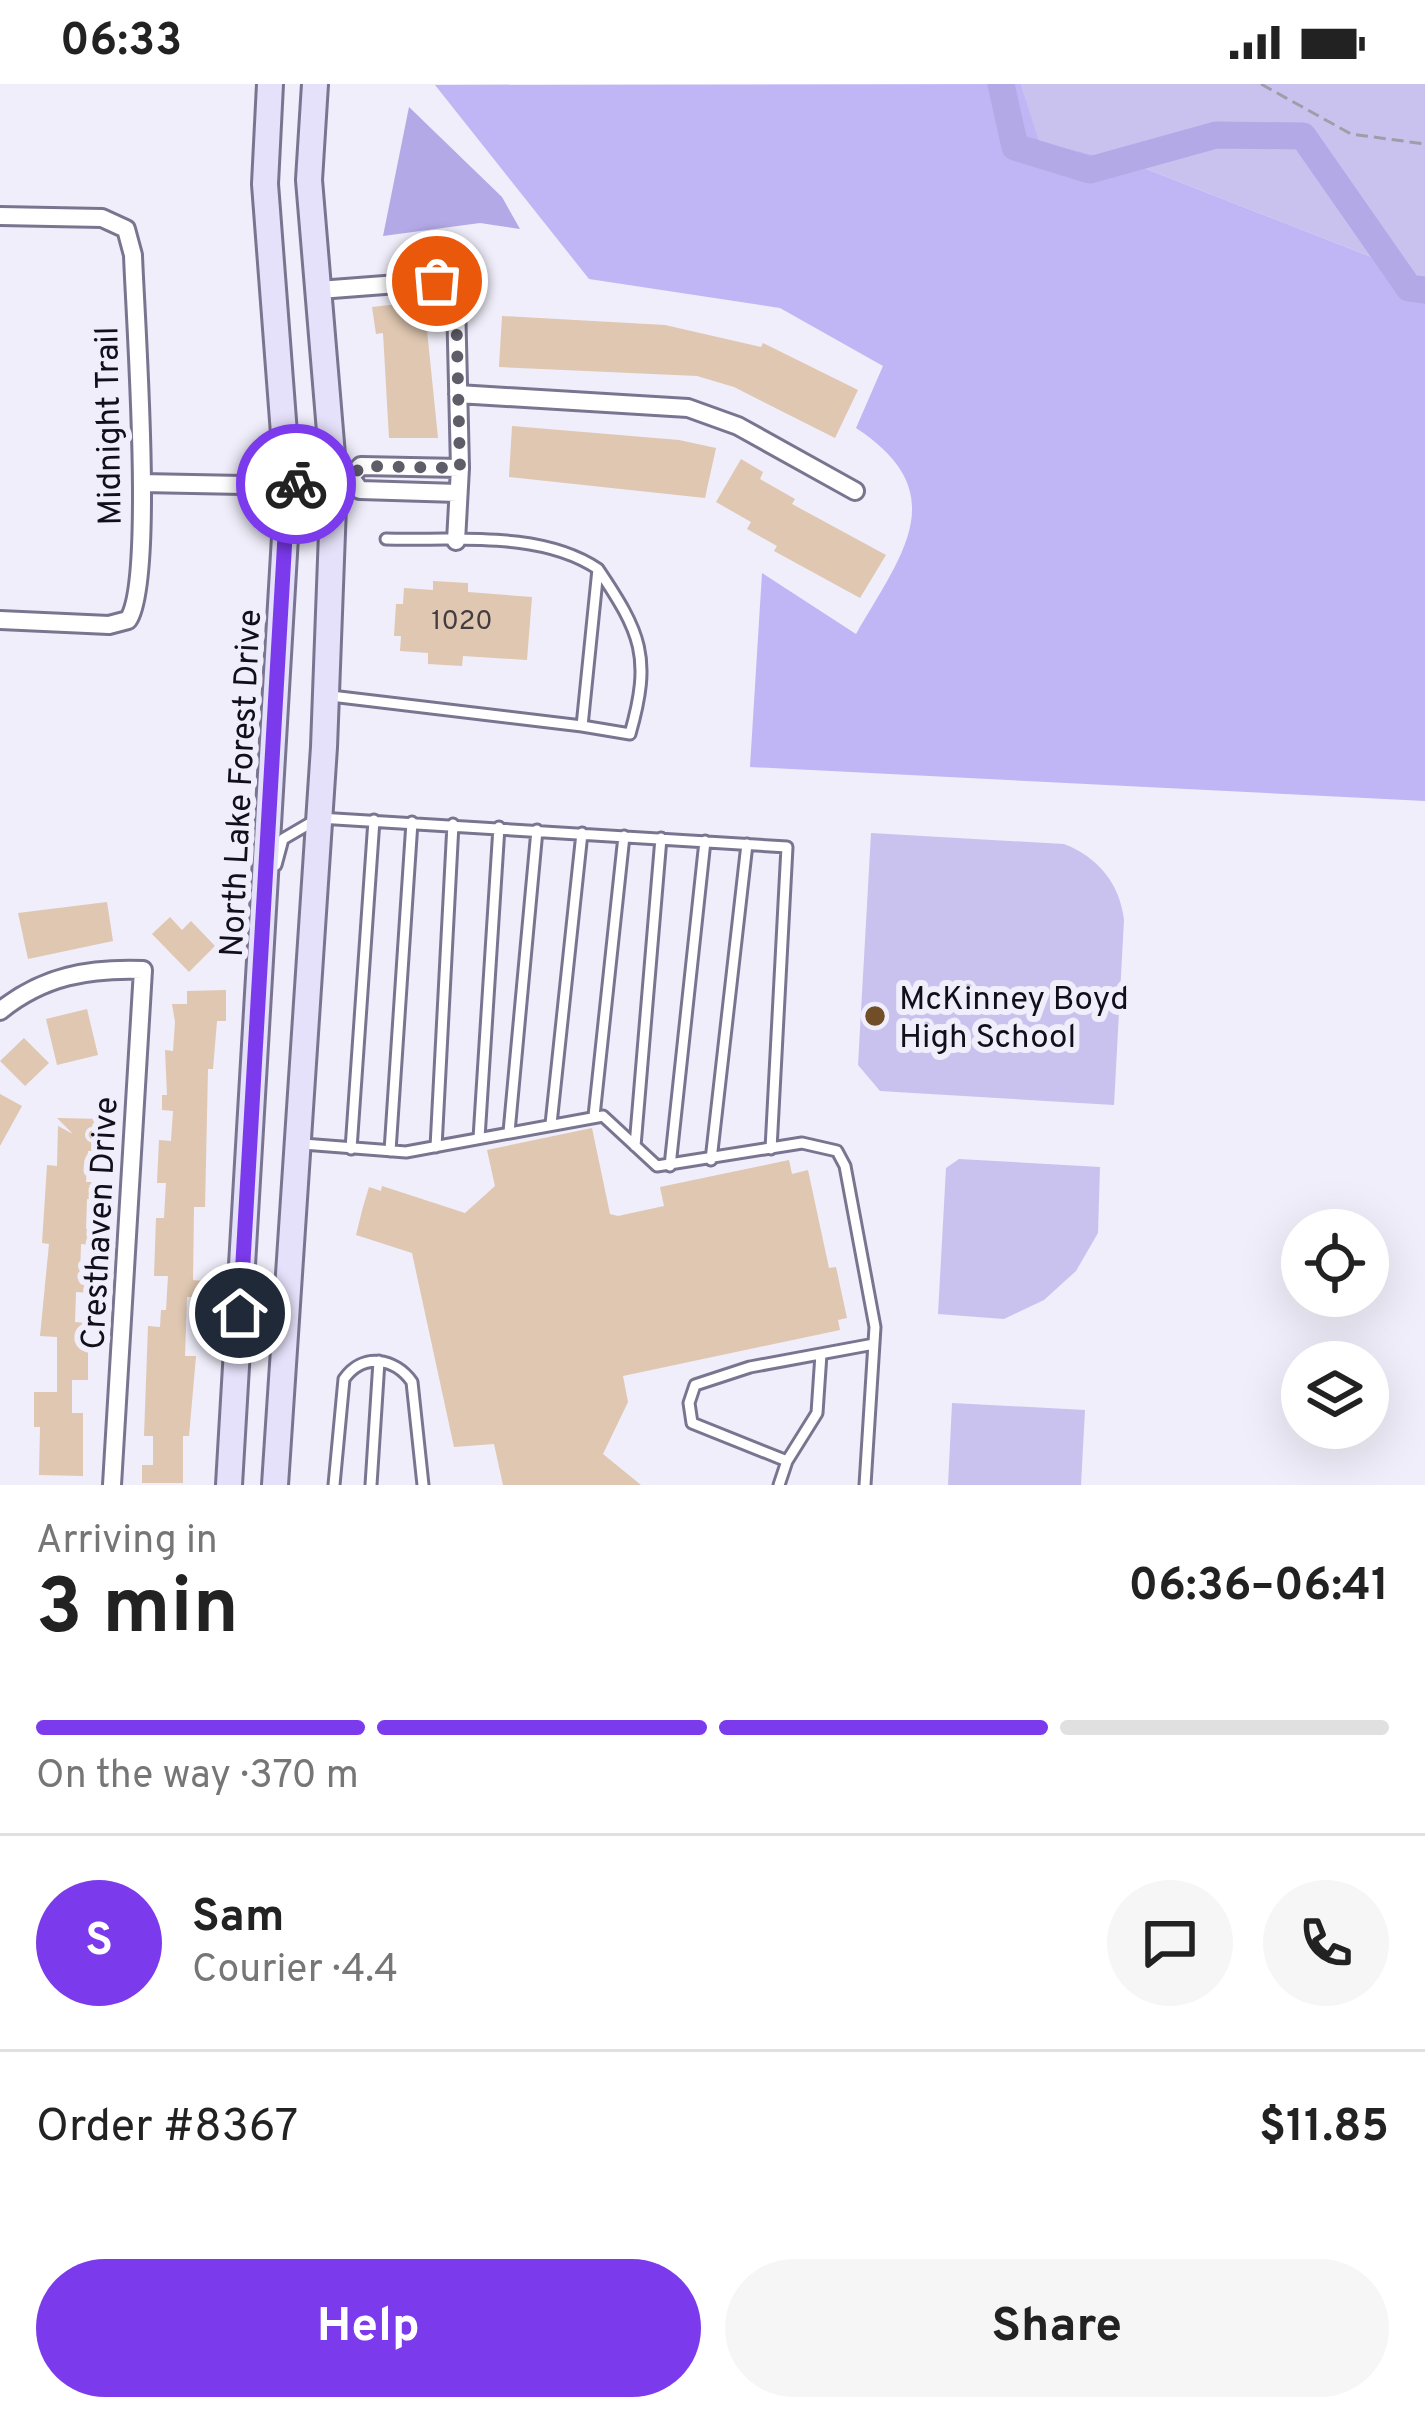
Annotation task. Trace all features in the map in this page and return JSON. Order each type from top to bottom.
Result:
[{"type":"main road","name":"North Lake Forest Drive","points":[[229,1485],[288,485],[265,184],[270,84]]},
{"type":"main road","points":[[275,1485],[342,478],[309,180],[315,84]]},
{"type":"main road","points":[[288,485],[342,478]]},
{"type":"main road","points":[[251,1141],[298,1143]]},
{"type":"street","name":"Midnight Trail","points":[[0,216],[102,218],[126,229],[133,255],[142,483],[137,594],[128,620],[109,625],[0,620]]},
{"type":"street","points":[[320,290],[437,281],[456,301],[460,468],[456,542]]},
{"type":"street","points":[[458,394],[688,408],[738,426],[855,490]]},
{"type":"street","points":[[458,493],[360,490],[342,478],[362,466],[460,468]]},
{"type":"street","points":[[142,483],[288,485]]},
{"type":"street","name":"Cresthaven Drive","points":[[0,1011],[63,976],[98,969],[143,970],[112,1485]]},
{"type":"lane","points":[[326,695],[630,734],[645,660],[634,622],[598,569],[568,551],[386,538]]},
{"type":"lane","points":[[582,726],[598,569]]},
{"type":"lane","points":[[266,895],[283,839],[320,818],[787,847],[771,1149]]},
{"type":"lane","points":[[351,1149],[374,820]]},
{"type":"lane","points":[[390,1151],[412,822]]},
{"type":"lane","points":[[436,1147],[453,824]]},
{"type":"lane","points":[[479,1138],[499,827]]},
{"type":"lane","points":[[509,1132],[537,830]]},
{"type":"lane","points":[[550,1124],[582,833]]},
{"type":"lane","points":[[594,1116],[624,836]]},
{"type":"lane","points":[[635,1146],[661,838]]},
{"type":"lane","points":[[670,1166],[705,842]]},
{"type":"lane","points":[[711,1160],[747,844]]},
{"type":"lane","points":[[298,1143],[390,1151],[436,1147],[594,1116],[613,1121],[657,1166],[813,1142],[837,1151],[845,1166],[874,1344],[865,1485]]},
{"type":"lane","points":[[787,1461],[700,1429],[689,1418],[690,1392],[711,1376],[874,1344]]},
{"type":"lane","points":[[779,1485],[787,1461],[817,1413],[821,1354]]},
{"type":"lane","points":[[371,1485],[379,1361]]},
{"type":"lane","points":[[334,1485],[344,1378],[360,1364],[379,1361],[403,1369],[412,1382],[423,1485]]},
{"type":"path","points":[[1261,84],[1351,134],[1425,144]]},
{"type":"shaded area","points":[[1021,84],[1425,84],[1425,278],[1131,163],[1038,142]]},
{"type":"shaded area","points":[[1021,84],[1039,142],[1131,163],[1425,278],[1425,801],[750,767],[762,573],[856,634],[902,551],[912,501],[904,476],[886,452],[856,428],[883,366],[780,308],[589,279],[435,85]]},
{"type":"shaded area","points":[[409,107],[502,197],[520,229],[480,223],[383,236]]},
{"type":"shaded area","points":[[871,833],[1064,844],[1105,873],[1118,895],[1124,920],[1114,1105],[880,1091],[858,1065]]},
{"type":"shaded area","points":[[959,1159],[1100,1167],[1098,1233],[1076,1271],[1044,1300],[1004,1319],[938,1314],[946,1168]]},
{"type":"shaded area","points":[[952,1403],[1085,1410],[1081,1485],[948,1485]]},
{"type":"building","points":[[424,301],[438,438],[389,438],[383,333],[376,334],[372,307]]},
{"type":"building","points":[[502,316],[665,325],[761,347],[763,343],[858,390],[835,438],[734,387],[697,376],[499,367]]},
{"type":"building","points":[[512,426],[679,440],[716,448],[705,498],[509,477]]},
{"type":"building","points":[[741,459],[763,472],[760,479],[795,499],[792,504],[886,555],[860,598],[774,551],[777,546],[747,529],[751,522],[716,502]]},
{"type":"building","points":[[433,581],[468,583],[468,592],[532,597],[527,660],[463,656],[462,666],[428,664],[428,653],[400,651],[401,636],[394,636],[396,604],[403,604],[404,588],[433,590]]},
{"type":"building","points":[[107,902],[113,941],[28,959],[18,913]]},
{"type":"building","points":[[170,917],[182,930],[191,921],[215,946],[189,972],[152,934]]},
{"type":"building","points":[[226,990],[226,1021],[217,1021],[213,1069],[208,1069],[205,1207],[194,1207],[193,1280],[204,1281],[203,1297],[187,1297],[185,1356],[196,1356],[189,1436],[183,1436],[183,1483],[142,1483],[142,1465],[153,1465],[153,1436],[144,1436],[148,1326],[160,1327],[161,1310],[166,1310],[168,1276],[154,1276],[156,1218],[164,1218],[166,1183],[157,1183],[159,1140],[171,1141],[173,1111],[162,1110],[162,1095],[167,1095],[165,1050],[173,1051],[172,1004],[187,1004],[187,991]]},
{"type":"building","points":[[87,1009],[98,1055],[57,1065],[46,1019]]},
{"type":"building","points":[[24,1038],[49,1063],[25,1086],[0,1061]]},
{"type":"building","points":[[0,1094],[22,1106],[0,1146]]},
{"type":"building","points":[[57,1118],[103,1119],[102,1151],[88,1151],[86,1182],[97,1182],[95,1200],[87,1199],[86,1229],[93,1229],[93,1245],[81,1244],[80,1276],[91,1277],[90,1293],[76,1292],[75,1322],[88,1323],[88,1380],[72,1380],[72,1413],[83,1413],[83,1476],[39,1475],[40,1427],[34,1427],[34,1392],[57,1392],[57,1337],[40,1336],[49,1244],[42,1243],[47,1165],[57,1166],[58,1126],[73,1134]]},
{"type":"building","points":[[592,1128],[610,1214],[618,1216],[664,1206],[660,1187],[789,1160],[792,1174],[808,1170],[829,1268],[836,1267],[847,1318],[838,1320],[840,1330],[623,1376],[628,1402],[603,1454],[641,1485],[503,1485],[494,1444],[454,1447],[412,1253],[356,1235],[369,1187],[381,1191],[382,1186],[465,1213],[495,1186],[487,1150]]},
{"type":"waterway","points":[[1001,84],[1015,147],[1090,170],[1216,135],[1303,136],[1409,288],[1425,290]]},
{"type":"way so far","points":[[296,484],[350,478],[362,466],[460,468],[456,301],[437,281]]},
{"type":"place","name":"McKinney Boyd High School","points":[[875,1016]]},
{"type":"route","points":[[240,1313],[288,485],[296,484]]}]
